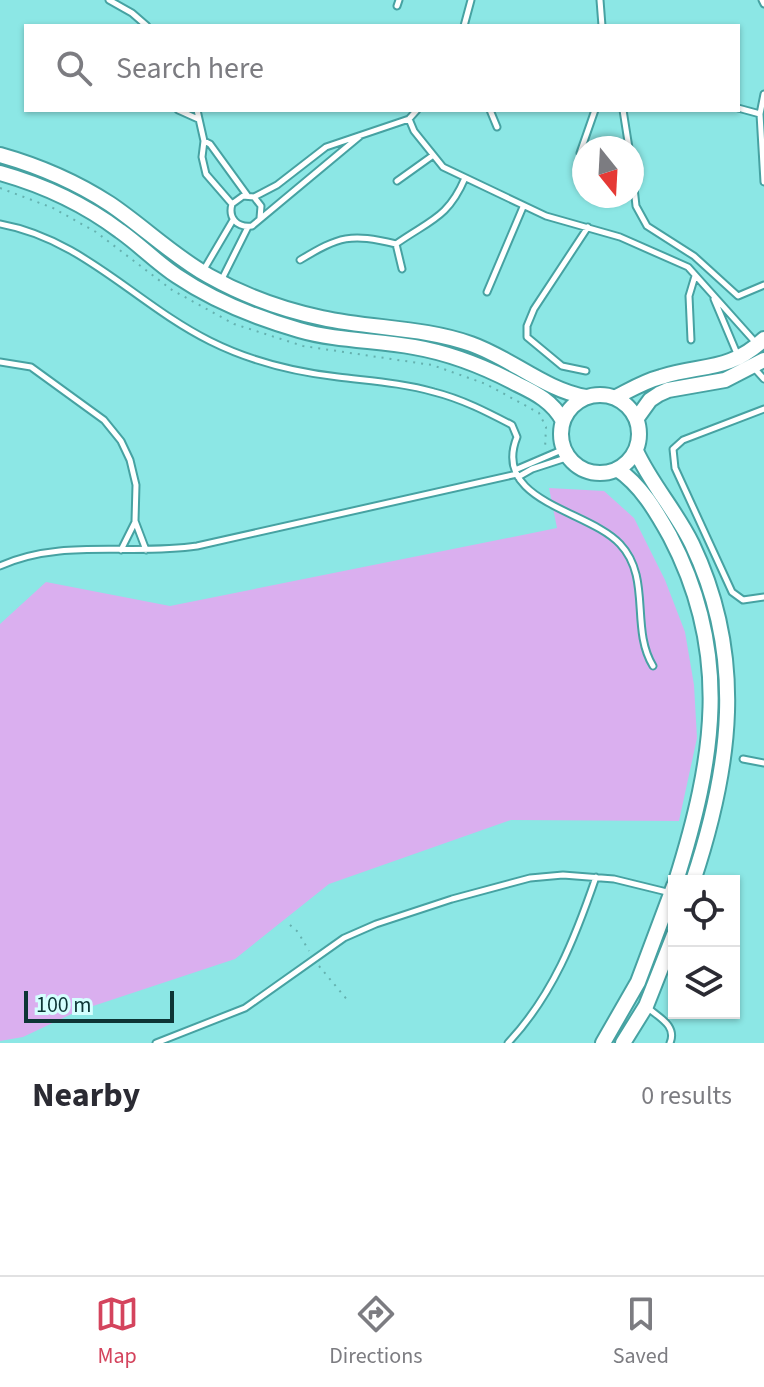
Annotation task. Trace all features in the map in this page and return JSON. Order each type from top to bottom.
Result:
[{"type":"street","points":[[0,155],[45,170],[90,191],[211,277],[262,301],[322,318],[406,328],[470,344],[518,366],[555,388],[586,397],[616,397],[637,418],[639,440],[631,458],[617,469],[596,473],[577,465],[567,453],[561,431],[563,421],[568,411],[586,397]]},
{"type":"street","points":[[0,173],[39,186],[82,206],[123,233],[180,278],[254,315],[336,338],[414,347],[452,357],[493,372],[538,395],[554,408],[563,421]]},
{"type":"street","points":[[202,291],[211,277]]},
{"type":"street","points":[[616,397],[662,376],[713,368],[753,348],[759,364],[725,380],[668,390],[650,400],[637,418]]},
{"type":"street","points":[[636,451],[677,514],[694,548],[719,620],[726,662],[729,704],[727,746],[718,796],[695,875]]},
{"type":"street","points":[[617,469],[636,484],[662,522],[688,577],[702,623],[709,663],[712,703],[710,744],[702,792],[678,875]]},
{"type":"street","points":[[702,792],[718,796]]},
{"type":"street","points":[[603,1043],[638,982],[668,903]]},
{"type":"street","points":[[623,1043],[646,1006],[669,947]]},
{"type":"lane","points":[[109,0],[145,24]]},
{"type":"lane","points":[[465,24],[471,0]]},
{"type":"lane","points":[[600,0],[602,24]]},
{"type":"lane","points":[[764,94],[760,114],[764,182]]},
{"type":"lane","points":[[740,109],[760,114]]},
{"type":"lane","points":[[183,112],[199,119]]},
{"type":"lane","points":[[197,112],[204,141],[202,157],[206,174],[232,204]]},
{"type":"lane","points":[[248,227],[233,220],[230,209],[239,197],[277,185],[326,147],[409,119],[415,112]]},
{"type":"lane","points":[[491,112],[497,127]]},
{"type":"lane","points":[[586,136],[594,112]]},
{"type":"lane","points":[[623,112],[627,136]]},
{"type":"lane","points":[[409,119],[432,156],[443,167],[523,207],[639,244],[688,267],[720,301],[753,348]]},
{"type":"lane","points":[[211,277],[248,227],[321,171],[360,136]]},
{"type":"lane","points":[[204,141],[210,144],[261,206],[260,218]]},
{"type":"lane","points":[[397,181],[432,156]]},
{"type":"lane","points":[[300,260],[332,241],[355,236],[396,244],[439,218],[457,197],[465,178]]},
{"type":"lane","points":[[487,292],[523,207]]},
{"type":"lane","points":[[637,208],[647,226],[694,256],[738,296],[764,285]]},
{"type":"lane","points":[[211,277],[233,220]]},
{"type":"lane","points":[[0,224],[64,244],[175,323],[252,359],[293,370],[434,392],[474,406],[515,428],[517,437],[512,456],[517,474],[534,495],[607,533],[629,556],[639,586],[642,643],[653,666]]},
{"type":"lane","points":[[586,371],[562,366],[527,337],[527,326],[534,309],[588,227]]},
{"type":"lane","points":[[396,244],[402,269]]},
{"type":"lane","points":[[691,340],[689,296],[696,275]]},
{"type":"lane","points":[[714,298],[714,306],[753,348]]},
{"type":"lane","points":[[0,362],[31,367],[104,420],[121,441],[136,485],[135,521],[146,550]]},
{"type":"lane","points":[[759,364],[764,379]]},
{"type":"lane","points":[[764,409],[683,440],[673,449],[675,468],[732,592],[743,600],[764,597]]},
{"type":"lane","points":[[0,566],[43,552],[197,546],[517,474],[567,453]]},
{"type":"lane","points":[[121,550],[135,521]]},
{"type":"lane","points":[[743,759],[764,763]]},
{"type":"lane","points":[[156,1043],[245,1008],[313,957],[344,938],[376,924],[530,878],[563,875],[668,886]]},
{"type":"lane","points":[[508,1043],[541,1002],[561,969],[577,934],[596,877]]},
{"type":"lane","points":[[646,1006],[671,1028],[673,1035],[670,1043]]},
{"type":"shaded area","points":[[549,488],[604,491],[634,518],[665,580],[685,632],[694,685],[697,738],[679,821],[511,820],[329,884],[235,959],[78,1011],[23,1037],[0,1041],[0,624],[46,582],[170,606],[557,528]]}]
